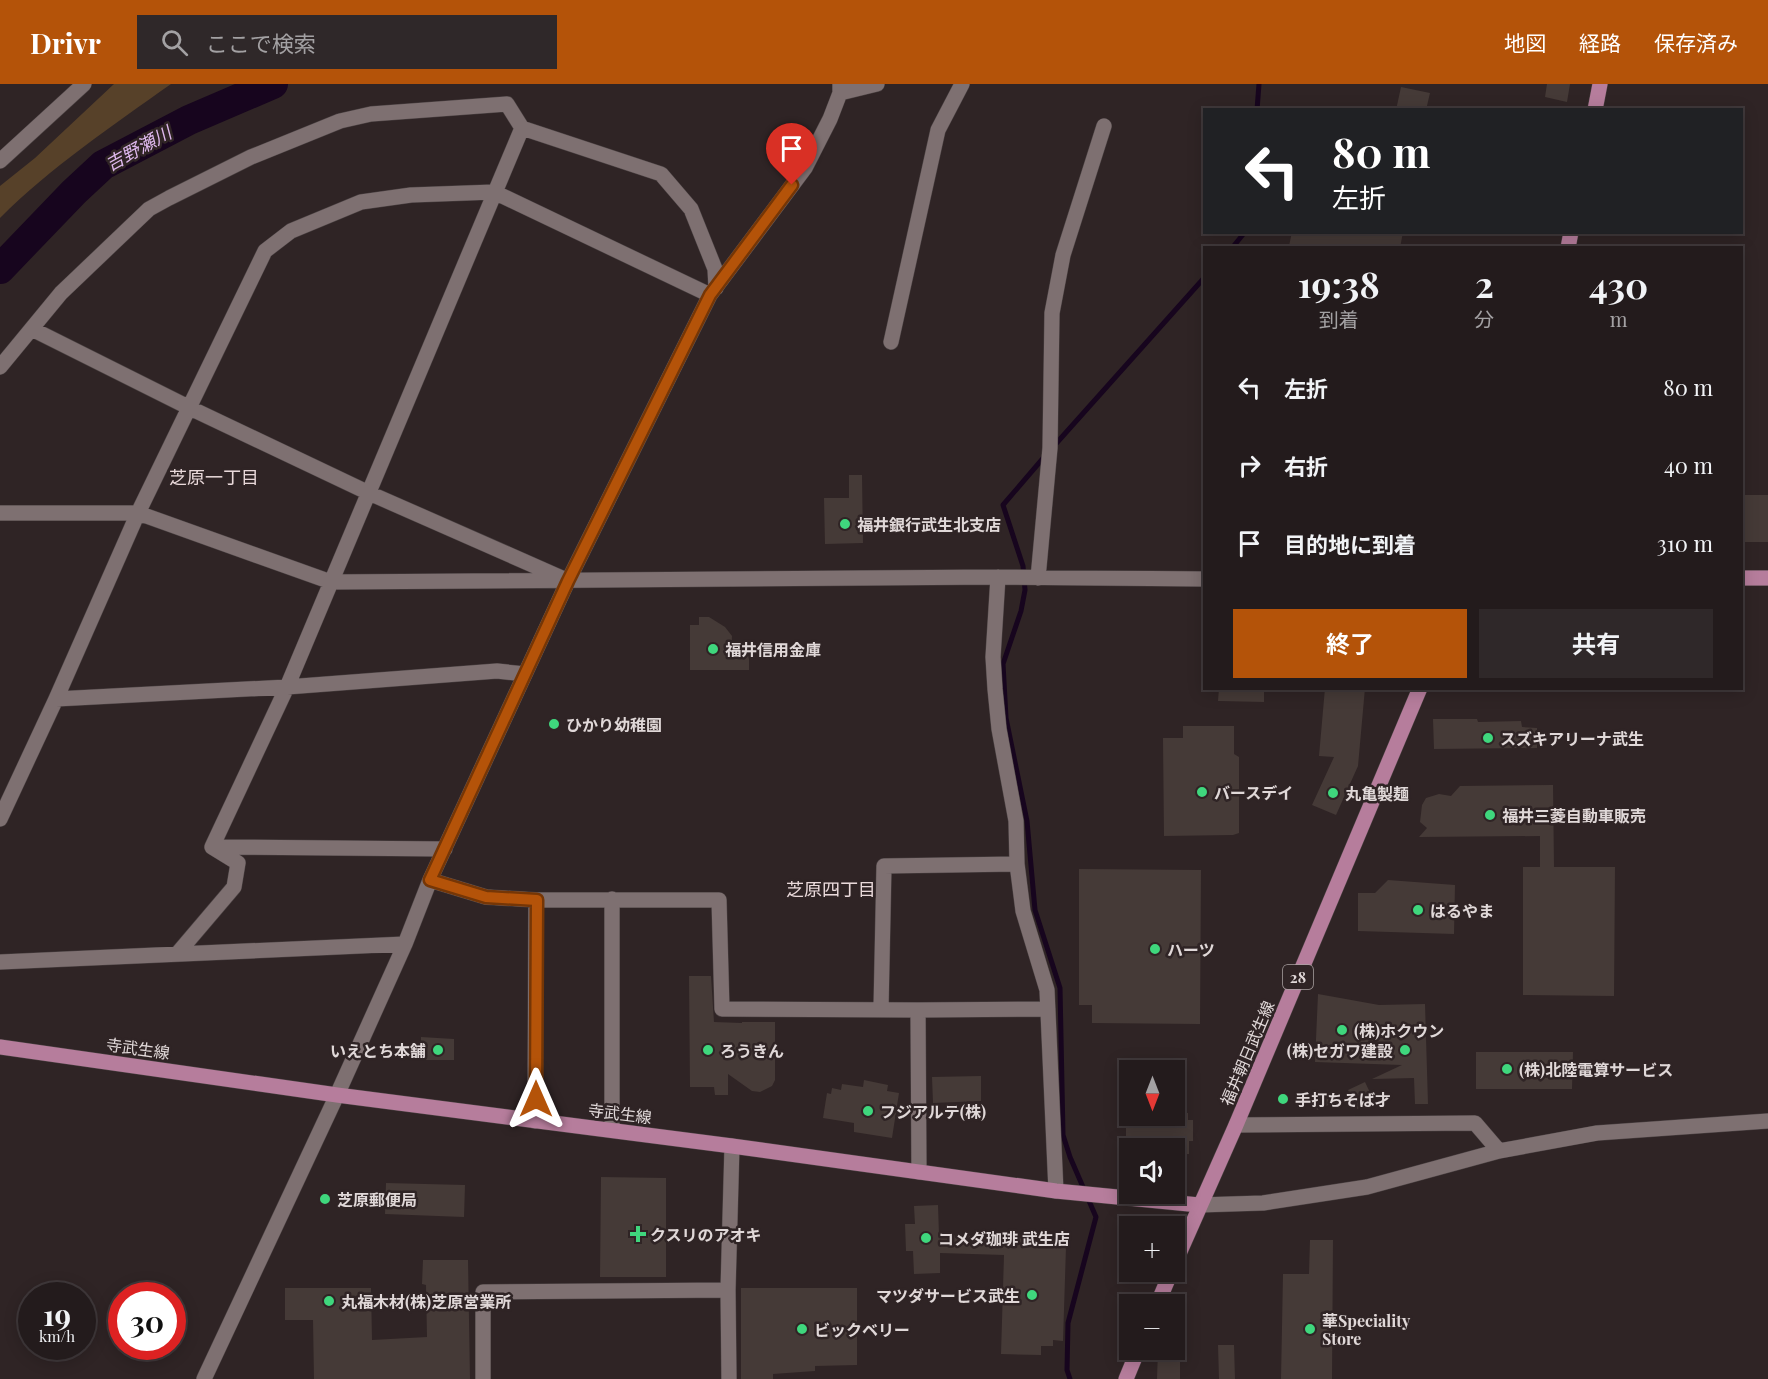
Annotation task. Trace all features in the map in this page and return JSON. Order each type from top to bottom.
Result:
[{"type":"main road","points":[[1595,108],[1600,84]]},
{"type":"main road","points":[[1743,578],[1768,578]]},
{"type":"main road","name":"福井朝日武生線","points":[[1185,1239],[1236,1125],[1419,690]]},
{"type":"main road","name":"寺武生線","points":[[0,1047],[337,1095],[1056,1191],[1200,1205]]},
{"type":"main road","points":[[1126,1379],[1134,1360]]},
{"type":"street","points":[[0,161],[84,84]]},
{"type":"street","points":[[204,1379],[337,1095],[405,944],[430,880],[568,581],[713,292],[805,168],[830,119],[840,89],[877,84]]},
{"type":"street","points":[[891,342],[938,130],[962,84]]},
{"type":"street","points":[[0,367],[61,293],[149,209],[251,157],[340,121],[371,114],[507,104],[522,128],[661,174],[691,209],[716,269],[713,292]]},
{"type":"street","points":[[1038,578],[1050,448],[1052,313],[1063,255],[1104,126]]},
{"type":"street","points":[[212,847],[287,687],[522,128]]},
{"type":"street","points":[[0,819],[138,513],[265,252],[291,231],[361,201],[411,195],[494,192],[713,292]]},
{"type":"street","points":[[32,329],[190,408],[369,493],[568,581]]},
{"type":"street","points":[[0,513],[138,513],[331,582],[998,577],[1203,579]]},
{"type":"street","points":[[998,577],[993,657],[995,689],[999,729],[1016,821],[1017,864],[1023,911],[1047,990],[1056,1191]]},
{"type":"street","points":[[56,699],[287,687],[497,671],[525,674]]},
{"type":"street","points":[[212,847],[445,849]]},
{"type":"street","points":[[177,954],[234,887],[238,863],[212,847]]},
{"type":"street","points":[[882,1009],[884,866],[1017,864]]},
{"type":"street","points":[[430,880],[486,897],[537,900],[719,900],[722,1009],[1048,1009]]},
{"type":"street","points":[[612,899],[612,1131]]},
{"type":"street","points":[[535,1121],[537,900]]},
{"type":"street","points":[[0,963],[405,944]]},
{"type":"street","points":[[918,1010],[919,1172]]},
{"type":"street","points":[[1200,1205],[1263,1203],[1367,1187],[1499,1151],[1597,1133],[1768,1121]]},
{"type":"street","points":[[1236,1125],[1474,1124],[1499,1151]]},
{"type":"street","points":[[729,1379],[728,1290],[732,1146]]},
{"type":"street","points":[[483,1379],[483,1292],[728,1290]]},
{"type":"shaded area","points":[[114,84],[171,84],[61,164],[0,218],[0,186],[35,158]]},
{"type":"building","points":[[1547,84],[1570,84],[1567,102],[1545,97]]},
{"type":"building","points":[[1401,87],[1430,93],[1426,108],[1396,108]]},
{"type":"building","points":[[1292,234],[1403,234],[1400,246],[1289,246]]},
{"type":"building","points":[[849,475],[862,475],[863,543],[825,544],[824,498],[849,498]]},
{"type":"building","points":[[1743,495],[1768,495],[1768,542],[1743,542]]},
{"type":"building","points":[[699,617],[709,617],[725,627],[732,636],[731,656],[749,656],[749,670],[690,670],[690,625],[699,625]]},
{"type":"building","points":[[1219,690],[1264,690],[1264,702],[1218,701]]},
{"type":"building","points":[[1325,690],[1365,690],[1358,766],[1336,815],[1312,805],[1334,757],[1319,756]]},
{"type":"building","points":[[1433,719],[1477,719],[1478,722],[1521,721],[1522,727],[1537,728],[1537,748],[1434,749]]},
{"type":"building","points":[[1183,726],[1234,726],[1234,754],[1239,757],[1239,833],[1164,836],[1163,738],[1183,738]]},
{"type":"building","points":[[1553,785],[1554,867],[1615,867],[1614,996],[1523,995],[1523,867],[1540,867],[1540,836],[1419,837],[1427,828],[1420,822],[1422,805],[1426,798],[1439,794],[1451,796],[1460,786]]},
{"type":"building","points":[[1079,869],[1201,870],[1200,1024],[1092,1023],[1092,1005],[1079,1005]]},
{"type":"building","points":[[1388,880],[1455,885],[1454,934],[1358,931],[1358,893],[1375,893]]},
{"type":"building","points":[[689,976],[711,976],[714,1022],[775,1022],[775,1080],[772,1086],[760,1092],[752,1091],[728,1074],[728,1095],[715,1095],[714,1087],[690,1087]]},
{"type":"building","points":[[1318,994],[1379,1005],[1425,1004],[1428,1104],[1415,1104],[1414,1078],[1372,1079],[1402,1065],[1315,1062]]},
{"type":"building","points":[[421,1037],[454,1039],[454,1060],[421,1060]]},
{"type":"building","points":[[1476,1052],[1573,1052],[1572,1089],[1476,1089]]},
{"type":"building","points":[[981,1076],[981,1101],[933,1103],[932,1077]]},
{"type":"building","points":[[864,1080],[888,1085],[887,1091],[899,1093],[892,1138],[854,1132],[854,1123],[823,1118],[827,1093],[831,1094],[832,1088],[841,1090],[842,1084],[863,1087]]},
{"type":"building","points":[[1365,1082],[1374,1101],[1357,1109],[1348,1090]]},
{"type":"building","points":[[1327,1091],[1333,1103],[1317,1110],[1311,1098]]},
{"type":"building","points":[[1185,1113],[1188,1113],[1188,1120],[1193,1120],[1193,1141],[1189,1141],[1189,1154],[1185,1154],[1185,1138],[1126,1138],[1126,1126],[1185,1126]]},
{"type":"building","points":[[601,1177],[666,1178],[666,1277],[600,1277]]},
{"type":"building","points":[[386,1183],[465,1185],[464,1217],[385,1214]]},
{"type":"building","points":[[938,1205],[939,1235],[1044,1238],[1044,1247],[1066,1247],[1063,1341],[1053,1340],[1053,1346],[1041,1346],[1041,1355],[1001,1354],[1004,1255],[940,1253],[940,1273],[914,1274],[913,1251],[906,1251],[905,1224],[915,1224],[914,1206]]},
{"type":"building","points":[[1310,1240],[1333,1240],[1332,1379],[1281,1379],[1283,1274],[1309,1274]]},
{"type":"building","points":[[423,1260],[468,1260],[470,1379],[314,1379],[313,1320],[285,1320],[285,1288],[371,1288],[372,1340],[427,1337],[426,1285],[422,1284]]},
{"type":"building","points":[[741,1288],[857,1288],[857,1365],[815,1366],[815,1371],[773,1374],[773,1379],[741,1379]]},
{"type":"building","points":[[1218,1345],[1234,1345],[1235,1379],[1219,1379]]},
{"type":"building","points":[[1158,1360],[1180,1360],[1180,1379],[1157,1379]]},
{"type":"waterway","name":"吉野瀬川","points":[[0,269],[103,165],[189,120],[273,84]]},
{"type":"waterway","points":[[1257,108],[1259,84]]},
{"type":"waterway","points":[[1234,246],[1243,234]]},
{"type":"waterway","points":[[1053,447],[1203,279]]},
{"type":"waterway","points":[[1045,456],[1003,505],[1023,566],[1025,590],[1021,611],[1003,664],[1006,718],[1027,821],[1035,910],[1060,988],[1063,1135],[1096,1217],[1068,1323],[1067,1370],[1070,1379]]},
{"type":"place","name":"福井銀行武生北支店","points":[[845,524]]},
{"type":"place","name":"福井信用金庫","points":[[713,649]]},
{"type":"place","name":"ひかり幼稚園","points":[[554,724]]},
{"type":"place","name":"スズキアリーナ武生","points":[[1488,738]]},
{"type":"place","name":"バースデイ","points":[[1202,792]]},
{"type":"place","name":"丸亀製麺","points":[[1333,793]]},
{"type":"place","name":"福井三菱自動車販売","points":[[1490,815]]},
{"type":"place","name":"はるやま","points":[[1418,910]]},
{"type":"place","name":"ハーツ","points":[[1155,949]]},
{"type":"place","name":"(株)ホクウン","points":[[1342,1030]]},
{"type":"place","name":"いえとち本舗","points":[[438,1050]]},
{"type":"place","name":"ろうきん","points":[[708,1050]]},
{"type":"place","name":"(株)セガワ建設","points":[[1405,1050]]},
{"type":"place","name":"(株)北陸電算サービス","points":[[1507,1069]]},
{"type":"place","name":"手打ちそば才","points":[[1283,1099]]},
{"type":"place","name":"フジアルテ(株)","points":[[868,1111]]},
{"type":"place","name":"芝原郵便局","points":[[325,1199]]},
{"type":"place","name":"クスリのアオキ","points":[[638,1234]]},
{"type":"place","name":"コメダ珈琲 武生店","points":[[926,1238]]},
{"type":"place","name":"マツダサービス武生","points":[[1032,1295]]},
{"type":"place","name":"丸福木材(株)芝原営業所","points":[[329,1301]]},
{"type":"place","name":"ビックベリー","points":[[802,1329]]},
{"type":"place","name":"華Speciality Store","points":[[1310,1329]]},
{"type":"district","name":"芝原一丁目","points":[[214,477]]},
{"type":"district","name":"芝原四丁目","points":[[831,889]]},
{"type":"route","points":[[536,1099],[537,900],[486,897],[430,880],[568,581],[710,295],[792,185]]}]
